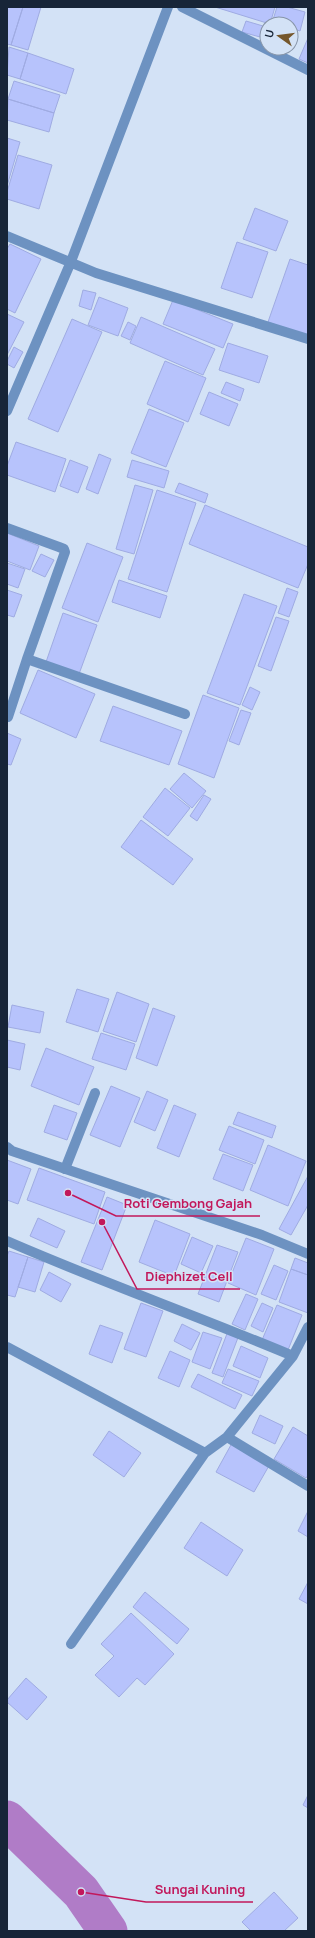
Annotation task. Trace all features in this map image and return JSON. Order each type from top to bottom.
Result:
[{"type":"street","points":[[7,411],[70,264],[168,7]]},
{"type":"street","points":[[182,7],[308,70]]},
{"type":"street","points":[[7,236],[70,264],[308,339]]},
{"type":"street","points":[[7,528],[64,549],[65,552],[8,717]]},
{"type":"street","points":[[27,659],[185,714]]},
{"type":"street","points":[[65,1169],[95,1093]]},
{"type":"street","points":[[7,1147],[12,1151],[262,1235],[308,1254]]},
{"type":"street","points":[[7,1241],[81,1274],[216,1323],[293,1356]]},
{"type":"street","points":[[71,1644],[206,1453],[227,1437],[293,1356],[308,1327]]},
{"type":"street","points":[[7,1347],[206,1453]]},
{"type":"street","points":[[227,1437],[308,1486]]},
{"type":"building","points":[[7,7],[23,7],[11,45],[7,44]]},
{"type":"building","points":[[23,7],[41,7],[28,50],[11,45]]},
{"type":"building","points":[[215,7],[275,7],[272,16],[259,16],[259,21]]},
{"type":"building","points":[[277,7],[287,7],[305,12],[300,31],[299,16],[274,16]]},
{"type":"building","points":[[246,21],[259,25],[259,37],[242,32]]},
{"type":"building","points":[[308,38],[308,63],[299,59]]},
{"type":"building","points":[[9,47],[28,53],[20,79],[7,75]]},
{"type":"building","points":[[28,53],[74,69],[66,94],[20,79]]},
{"type":"building","points":[[14,81],[60,95],[54,113],[8,99]]},
{"type":"building","points":[[8,99],[54,113],[49,132],[7,120]]},
{"type":"building","points":[[7,138],[20,142],[7,186]]},
{"type":"building","points":[[18,155],[52,165],[39,209],[7,199],[7,192]]},
{"type":"building","points":[[255,208],[288,221],[276,251],[243,239]]},
{"type":"building","points":[[237,242],[268,252],[252,298],[221,288]]},
{"type":"building","points":[[10,244],[41,259],[15,313],[7,309],[7,249]]},
{"type":"building","points":[[290,259],[308,265],[308,337],[268,322]]},
{"type":"building","points":[[83,290],[96,293],[91,310],[79,306]]},
{"type":"building","points":[[99,297],[128,308],[118,336],[88,325]]},
{"type":"building","points":[[173,300],[233,324],[223,348],[163,324]]},
{"type":"building","points":[[7,314],[24,322],[7,355]]},
{"type":"building","points":[[141,317],[215,349],[203,375],[130,343]]},
{"type":"building","points":[[72,319],[102,332],[58,432],[28,419]]},
{"type":"building","points":[[128,322],[136,326],[130,340],[121,336]]},
{"type":"building","points":[[228,343],[268,356],[259,383],[219,370]]},
{"type":"building","points":[[14,347],[23,352],[14,368],[7,364],[7,361]]},
{"type":"building","points":[[165,361],[206,378],[188,422],[147,404]]},
{"type":"building","points":[[226,382],[244,389],[240,401],[221,393]]},
{"type":"building","points":[[209,392],[238,404],[229,426],[200,414]]},
{"type":"building","points":[[149,409],[184,423],[166,467],[131,453]]},
{"type":"building","points":[[16,442],[66,459],[55,492],[7,475],[7,466]]},
{"type":"building","points":[[99,454],[111,459],[98,494],[86,489]]},
{"type":"building","points":[[70,460],[88,467],[78,493],[60,486]]},
{"type":"building","points":[[132,460],[169,471],[164,488],[127,477]]},
{"type":"building","points":[[179,483],[208,494],[205,503],[175,492]]},
{"type":"building","points":[[135,485],[153,490],[134,554],[116,549]]},
{"type":"building","points":[[157,490],[196,503],[167,592],[128,579]]},
{"type":"building","points":[[205,505],[308,547],[308,564],[298,588],[189,544]]},
{"type":"building","points":[[7,533],[39,546],[30,570],[7,561]]},
{"type":"building","points":[[87,543],[123,557],[98,622],[62,608]]},
{"type":"building","points":[[41,554],[54,560],[45,577],[32,571]]},
{"type":"building","points":[[7,563],[25,569],[18,588],[7,584]]},
{"type":"building","points":[[119,580],[167,596],[160,618],[112,602]]},
{"type":"building","points":[[287,588],[298,592],[289,617],[278,613]]},
{"type":"building","points":[[7,590],[22,595],[14,617],[7,615]]},
{"type":"building","points":[[244,594],[277,606],[240,705],[207,693]]},
{"type":"building","points":[[63,613],[97,625],[79,674],[46,662]]},
{"type":"building","points":[[276,617],[289,621],[271,671],[258,666]]},
{"type":"building","points":[[38,670],[95,694],[76,738],[20,713]]},
{"type":"building","points":[[250,687],[260,692],[252,710],[242,705]]},
{"type":"building","points":[[203,695],[239,708],[214,778],[178,764]]},
{"type":"building","points":[[113,706],[182,731],[169,765],[100,741]]},
{"type":"building","points":[[241,710],[251,713],[239,745],[229,741]]},
{"type":"building","points":[[7,733],[21,739],[11,765],[7,764]]},
{"type":"building","points":[[184,773],[206,791],[192,808],[170,789]]},
{"type":"building","points":[[165,788],[190,808],[168,836],[143,817]]},
{"type":"building","points":[[204,795],[211,799],[197,821],[190,816]]},
{"type":"building","points":[[141,820],[193,859],[173,885],[121,847]]},
{"type":"building","points":[[77,989],[109,999],[98,1032],[66,1022]]},
{"type":"building","points":[[117,992],[149,1004],[136,1042],[103,1031]]},
{"type":"building","points":[[12,1005],[44,1012],[40,1033],[8,1027]]},
{"type":"building","points":[[153,1008],[175,1016],[157,1066],[136,1058]]},
{"type":"building","points":[[101,1033],[135,1044],[126,1070],[92,1059]]},
{"type":"building","points":[[7,1040],[25,1044],[20,1070],[7,1067]]},
{"type":"building","points":[[46,1048],[94,1067],[79,1105],[31,1086]]},
{"type":"building","points":[[111,1086],[140,1098],[120,1147],[90,1135]]},
{"type":"building","points":[[147,1091],[168,1100],[155,1131],[134,1122]]},
{"type":"building","points":[[54,1105],[77,1113],[67,1140],[44,1132]]},
{"type":"building","points":[[174,1105],[196,1114],[179,1157],[157,1148]]},
{"type":"building","points":[[238,1112],[276,1126],[272,1138],[233,1124]]},
{"type":"building","points":[[229,1126],[264,1140],[255,1164],[219,1150]]},
{"type":"building","points":[[268,1145],[306,1161],[288,1206],[250,1190]]},
{"type":"building","points":[[223,1154],[253,1165],[243,1191],[213,1179]]},
{"type":"building","points":[[7,1160],[31,1169],[18,1204],[7,1200]]},
{"type":"building","points":[[39,1168],[105,1192],[94,1224],[27,1200]]},
{"type":"building","points":[[308,1176],[308,1205],[291,1235],[279,1229]]},
{"type":"building","points":[[107,1197],[127,1205],[102,1270],[81,1262]]},
{"type":"building","points":[[38,1218],[65,1231],[57,1248],[30,1236]]},
{"type":"building","points":[[155,1220],[190,1234],[174,1276],[139,1262]]},
{"type":"building","points":[[192,1237],[213,1246],[201,1273],[181,1264]]},
{"type":"building","points":[[246,1238],[274,1249],[256,1295],[228,1283]]},
{"type":"building","points":[[217,1245],[238,1252],[219,1302],[198,1294]]},
{"type":"building","points":[[9,1251],[28,1257],[15,1297],[7,1295],[7,1256]]},
{"type":"building","points":[[28,1257],[44,1262],[35,1292],[18,1287]]},
{"type":"building","points":[[295,1258],[308,1263],[308,1275],[291,1269]]},
{"type":"building","points":[[274,1265],[288,1271],[276,1300],[261,1294]]},
{"type":"building","points":[[291,1269],[308,1275],[308,1313],[279,1302]]},
{"type":"building","points":[[49,1272],[71,1284],[61,1302],[40,1290]]},
{"type":"building","points":[[246,1294],[258,1299],[245,1330],[232,1324]]},
{"type":"building","points":[[141,1303],[163,1311],[146,1357],[124,1349]]},
{"type":"building","points":[[262,1303],[273,1308],[263,1332],[251,1326]]},
{"type":"building","points":[[277,1305],[302,1315],[288,1350],[262,1340]]},
{"type":"building","points":[[182,1324],[200,1333],[191,1350],[174,1341]]},
{"type":"building","points":[[100,1325],[123,1333],[112,1363],[89,1354]]},
{"type":"building","points":[[228,1331],[239,1335],[223,1377],[212,1373]]},
{"type":"building","points":[[203,1332],[222,1338],[210,1369],[192,1362]]},
{"type":"building","points":[[241,1346],[268,1358],[260,1378],[233,1366]]},
{"type":"building","points":[[170,1351],[190,1360],[179,1387],[158,1378]]},
{"type":"building","points":[[228,1369],[259,1381],[252,1396],[222,1383]]},
{"type":"building","points":[[198,1374],[242,1395],[235,1409],[191,1387]]},
{"type":"building","points":[[260,1415],[283,1426],[275,1444],[252,1433]]},
{"type":"building","points":[[293,1427],[308,1436],[308,1475],[306,1478],[274,1459]]},
{"type":"building","points":[[109,1431],[141,1453],[124,1477],[93,1455]]},
{"type":"building","points":[[232,1443],[270,1464],[254,1492],[216,1472]]},
{"type":"building","points":[[308,1511],[308,1537],[298,1531]]},
{"type":"building","points":[[201,1522],[243,1550],[227,1576],[184,1548]]},
{"type":"building","points":[[308,1582],[308,1604],[299,1599]]},
{"type":"building","points":[[145,1592],[189,1629],[177,1644],[133,1607]]},
{"type":"building","points":[[131,1613],[174,1654],[145,1685],[137,1678],[119,1697],[95,1675],[114,1656],[101,1644]]},
{"type":"building","points":[[26,1678],[47,1697],[27,1720],[7,1702],[7,1700]]},
{"type":"building","points":[[308,1795],[308,1808],[303,1805]]},
{"type":"building","points":[[274,1892],[298,1918],[284,1931],[251,1931],[242,1922]]},
{"type":"waterway","points":[[7,1820],[81,1892],[108,1931]]},
{"type":"place","name":"Roti Gembong Gajah","points":[[68,1193]]},
{"type":"place","name":"Diephizet Cell","points":[[102,1222]]},
{"type":"place","name":"Sungai Kuning","points":[[81,1892]]}]
